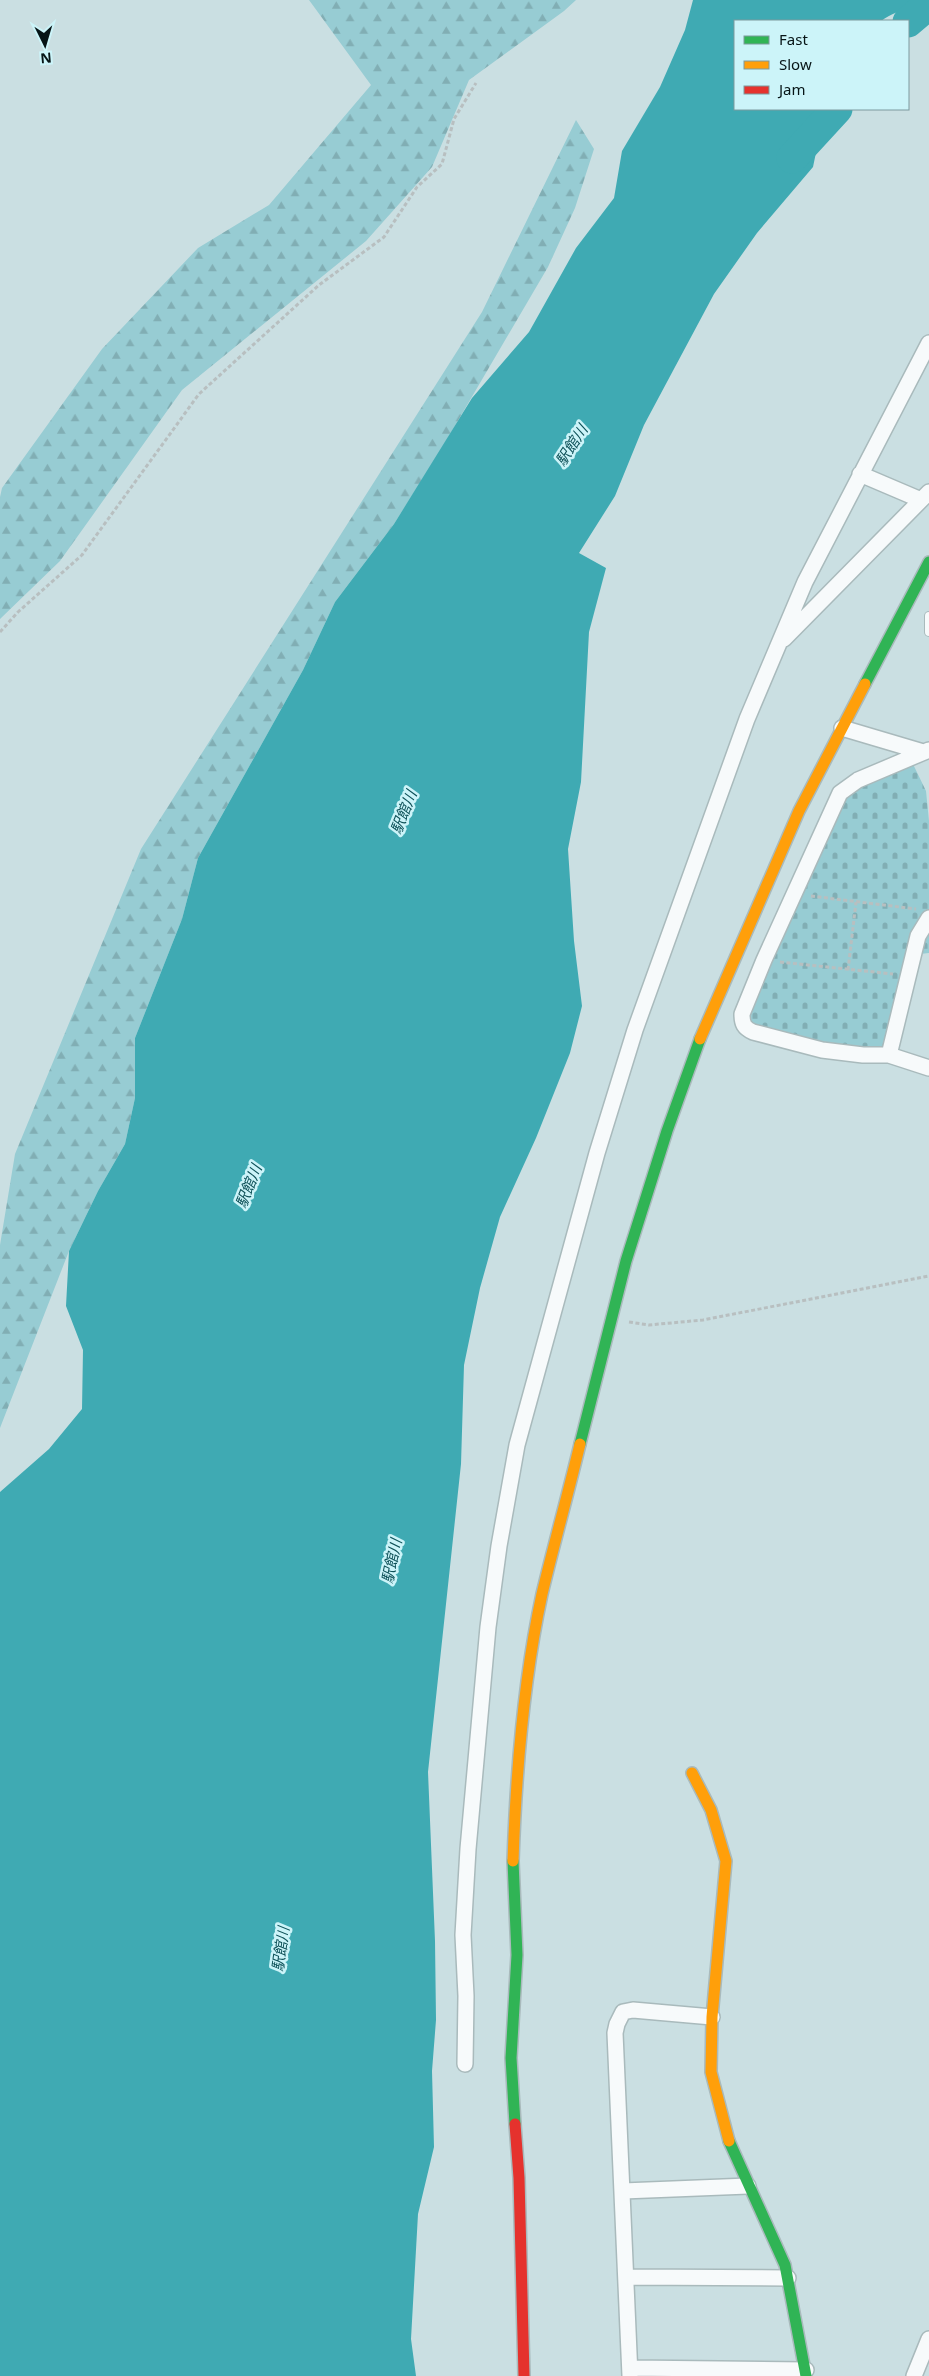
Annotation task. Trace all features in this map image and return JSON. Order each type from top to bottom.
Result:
[{"type":"street","points":[[465,2064],[466,1996],[463,1935],[468,1848],[488,1628],[516,1445],[597,1153],[635,1030],[748,719],[805,582],[929,344]]},
{"type":"street","points":[[778,645],[925,496],[860,474]]},
{"type":"street","points":[[524,2376],[519,2178],[511,2058],[517,1955],[513,1870],[515,1804],[522,1719],[542,1596],[626,1261],[645,1197],[706,1024],[770,872],[842,728],[929,562]]},
{"type":"street","points":[[842,728],[926,751]]},
{"type":"street","points":[[926,751],[858,780],[843,789],[836,799],[764,960],[742,1014],[742,1024],[747,1029],[822,1050],[863,1055],[890,1055],[929,1068]]},
{"type":"street","points":[[890,1055],[925,914]]},
{"type":"street","points":[[692,1773],[711,1810],[726,1861],[725,1890],[712,2017],[711,2072],[724,2126],[748,2186],[780,2251],[788,2278],[806,2373],[630,2372],[615,2033],[617,2024],[623,2012],[633,2010],[712,2017]]},
{"type":"street","points":[[623,2191],[748,2186]]},
{"type":"street","points":[[626,2277],[788,2278]]},
{"type":"street","points":[[914,2376],[929,2339]]},
{"type":"lane","points":[[929,616],[929,632]]},
{"type":"path","points":[[0,632],[18,612],[82,555],[199,394],[320,285],[384,237],[417,187],[442,164],[454,119],[476,83]]},
{"type":"path","points":[[793,894],[856,902],[925,914]]},
{"type":"path","points":[[848,970],[856,902]]},
{"type":"path","points":[[764,960],[909,975]]},
{"type":"path","points":[[612,1321],[649,1325],[703,1320],[929,1276]]},
{"type":"green space","points":[[309,0],[576,0],[564,11],[469,80],[432,167],[366,241],[182,390],[60,561],[0,619],[0,497],[2,488],[102,349],[198,248],[269,205],[371,85]]},
{"type":"green space","points":[[576,120],[594,149],[575,208],[548,267],[439,453],[394,524],[335,602],[303,670],[198,858],[182,919],[135,1038],[135,1098],[125,1144],[98,1191],[69,1251],[0,1428],[0,1245],[15,1154],[141,849],[482,312]]},
{"type":"green space","points":[[912,762],[926,791],[929,821],[929,953],[920,954],[883,1049],[851,1049],[757,1029],[750,1023],[748,1013],[845,794]]},
{"type":"water","points":[[693,0],[929,0],[929,12],[904,10],[882,20],[734,20],[734,110],[825,110],[813,167],[757,233],[714,294],[644,425],[615,496],[579,553],[606,568],[589,632],[581,782],[568,849],[574,941],[582,1006],[570,1053],[536,1138],[500,1217],[480,1288],[464,1365],[461,1464],[428,1772],[435,1941],[436,2020],[432,2071],[434,2147],[418,2214],[411,2339],[416,2376],[0,2376],[0,1492],[49,1449],[82,1409],[83,1350],[66,1306],[69,1251],[98,1191],[125,1144],[135,1098],[135,1038],[182,919],[198,858],[303,670],[335,602],[394,524],[472,398],[529,332],[576,248],[614,198],[622,151],[660,87],[685,30]]},
{"type":"waterway","name":"駅館川","points":[[909,21],[929,4]]},
{"type":"waterway","name":"駅館川","points":[[792,158],[836,110]]},
{"type":"traffic: fast","points":[[865,684],[929,562]]},
{"type":"traffic: fast","points":[[580,1444],[626,1261],[667,1131],[700,1039]]},
{"type":"traffic: fast","points":[[513,1861],[517,1955],[511,2058],[515,2124]]},
{"type":"traffic: fast","points":[[729,2141],[785,2265],[806,2376]]},
{"type":"traffic: slow","points":[[700,1039],[799,811],[865,684]]},
{"type":"traffic: slow","points":[[513,1861],[518,1761],[535,1627],[580,1444]]},
{"type":"traffic: slow","points":[[692,1773],[711,1810],[726,1861],[712,2017],[711,2072],[729,2141]]},
{"type":"traffic: jam","points":[[515,2124],[519,2178],[524,2376]]}]
